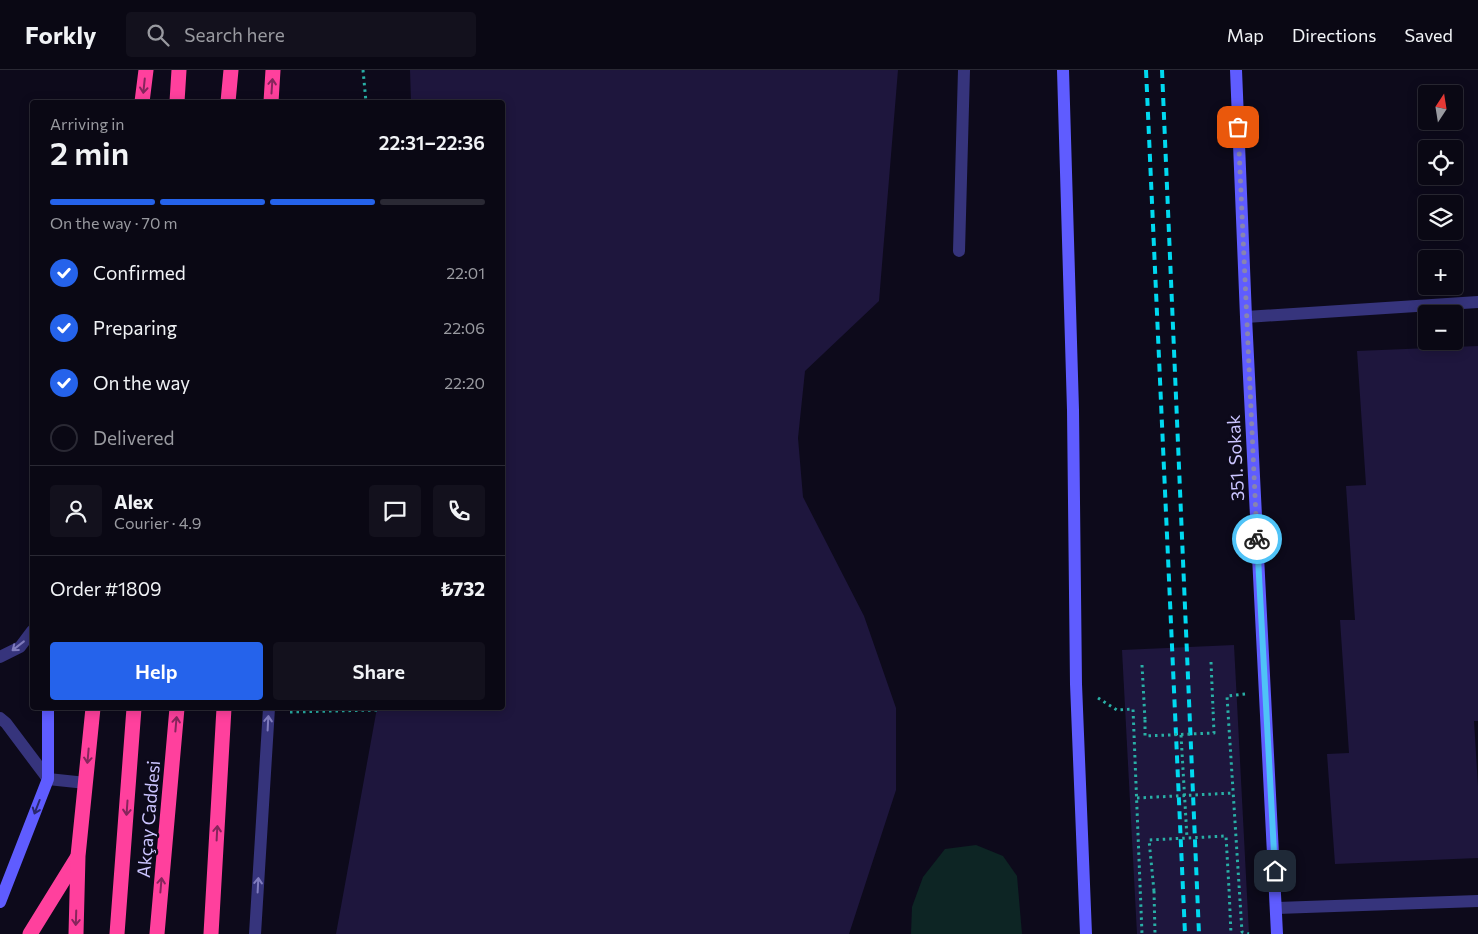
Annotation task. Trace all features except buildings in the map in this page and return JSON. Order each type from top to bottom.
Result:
[{"type":"highway","points":[[142,100],[146,70]]},
{"type":"highway","points":[[178,100],[179,70]]},
{"type":"highway","points":[[228,100],[231,70]]},
{"type":"highway","points":[[270,100],[273,70]]},
{"type":"highway","points":[[76,934],[78,856],[93,710]]},
{"type":"highway","name":"Akçay Caddesi","points":[[117,934],[134,710]]},
{"type":"highway","name":"Akçay Caddesi","points":[[157,934],[177,710]]},
{"type":"highway","points":[[210,934],[224,710]]},
{"type":"highway","points":[[30,934],[78,856]]},
{"type":"street","points":[[959,251],[964,70]]},
{"type":"street","points":[[1063,70],[1073,410],[1076,684],[1086,934]]},
{"type":"street","name":"351. Sokak","points":[[1236,70],[1246,317],[1277,934]]},
{"type":"street","points":[[1246,317],[1478,302]]},
{"type":"street","points":[[0,657],[20,647],[30,634]]},
{"type":"street","points":[[0,902],[48,779],[48,710]]},
{"type":"street","points":[[255,934],[268,710]]},
{"type":"street","points":[[0,718],[6,723],[48,779],[86,783]]},
{"type":"street","points":[[1276,908],[1478,902]]},
{"type":"path","points":[[363,70],[366,100]]},
{"type":"path","points":[[1142,665],[1145,736],[1181,735],[1214,733],[1211,662]]},
{"type":"path","points":[[1076,684],[1117,710],[1133,709],[1142,934]]},
{"type":"path","points":[[1227,696],[1242,932],[1249,934]]},
{"type":"path","points":[[268,710],[377,710]]},
{"type":"path","points":[[1181,735],[1187,838]]},
{"type":"path","points":[[1137,798],[1233,793]]},
{"type":"path","points":[[1155,934],[1154,891],[1149,840],[1226,836],[1231,934]]},
{"type":"green space","points":[[976,845],[1003,856],[1017,876],[1022,934],[911,934],[912,907],[923,877],[945,849]]},
{"type":"railway","points":[[1146,70],[1185,934]]},
{"type":"railway","points":[[1162,70],[1199,934]]},
{"type":"way so far","points":[[1238,127],[1257,539]]},
{"type":"route","points":[[1257,539],[1275,871]]}]
